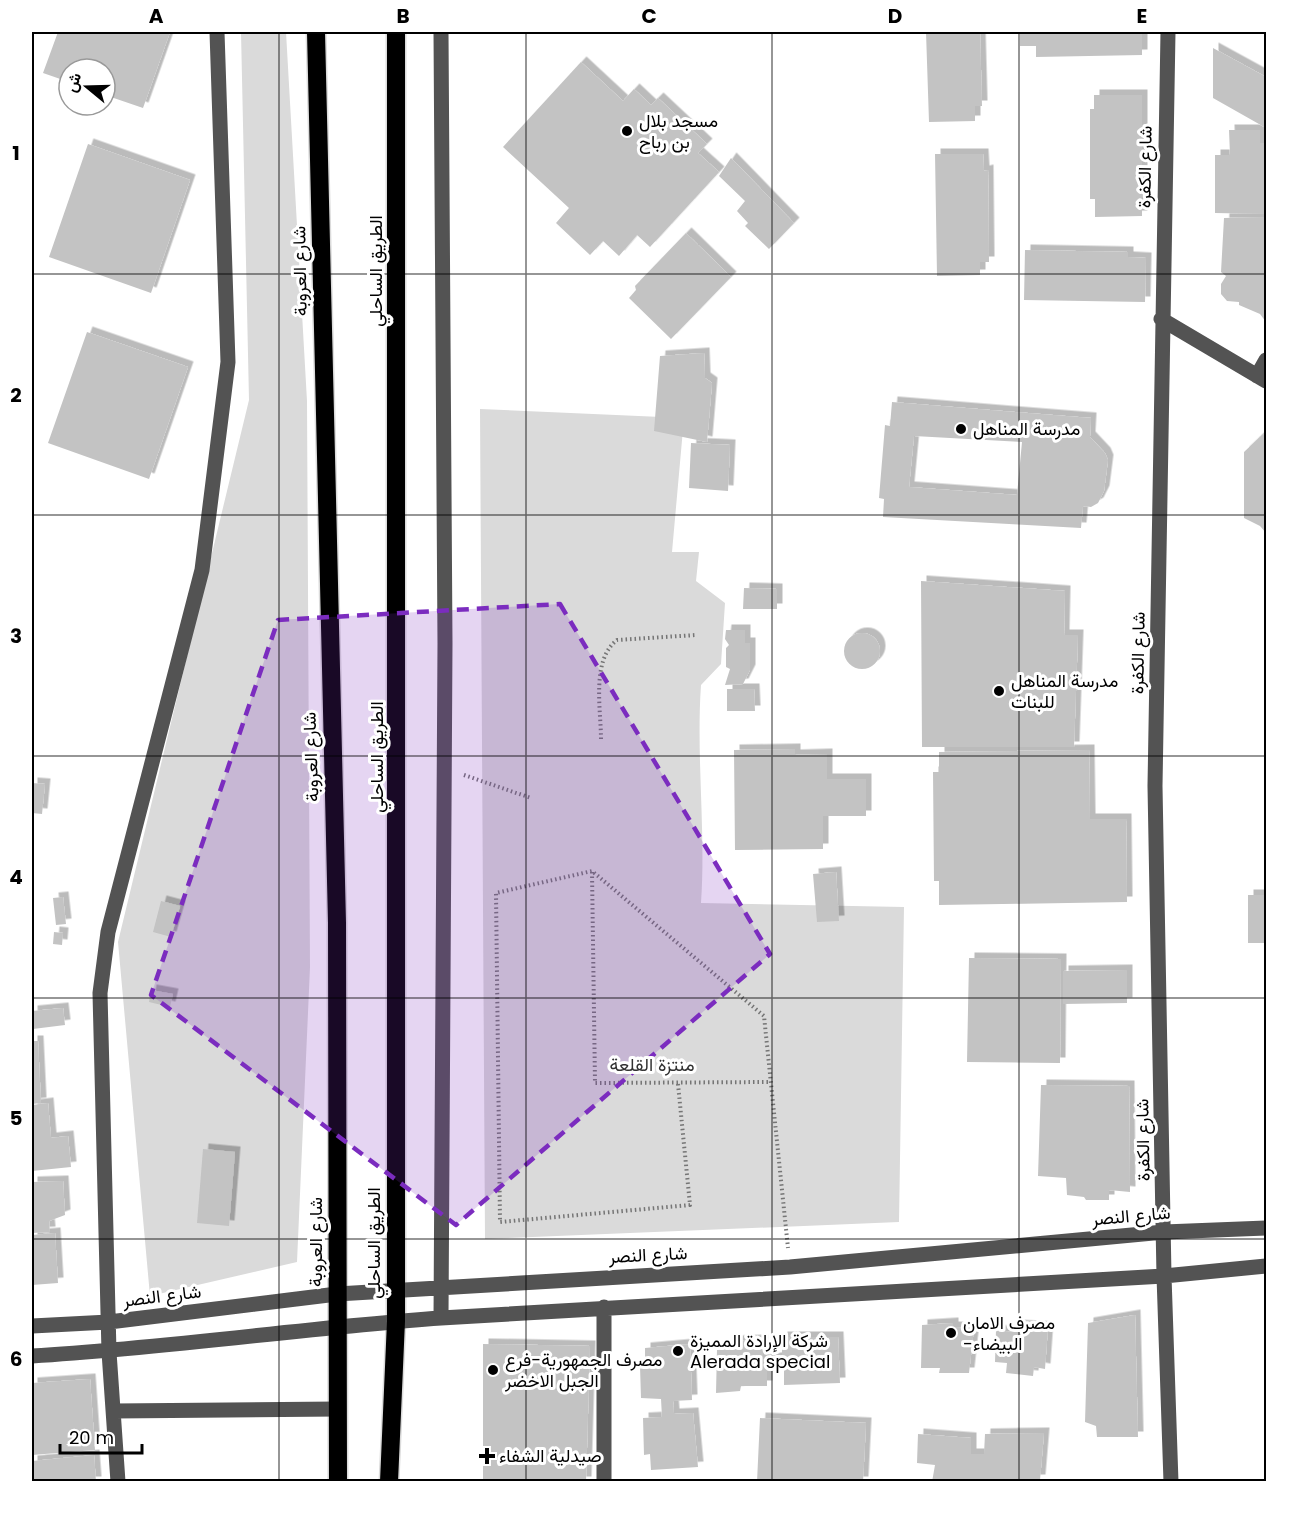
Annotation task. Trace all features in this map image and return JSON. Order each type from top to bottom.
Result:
[{"type":"highway","name":"شارع العروبة","points":[[316,32],[337,923],[338,1482]]},
{"type":"highway","name":"الطريق الساحلي","points":[[389,1482],[396,1321],[398,944],[396,32]]},
{"type":"street","points":[[118,1482],[110,1352],[100,993],[108,933],[202,570],[228,362],[217,32]]},
{"type":"street","points":[[441,32],[444,768],[441,1318]]},
{"type":"street","name":"شارع الكفرة","points":[[1168,32],[1161,319],[1155,786],[1164,1276],[1171,1482]]},
{"type":"street","points":[[1161,319],[1262,379],[1266,360]]},
{"type":"street","name":"شارع النصر","points":[[32,1326],[109,1322],[337,1294],[790,1267],[1164,1232],[1266,1228]]},
{"type":"street","points":[[32,1356],[110,1352],[396,1321],[604,1306],[1164,1276],[1266,1266]]},
{"type":"street","points":[[604,1306],[604,1482]]},
{"type":"street","points":[[114,1412],[338,1409]]},
{"type":"path","points":[[601,739],[601,672],[607,648],[617,640],[696,635]]},
{"type":"path","points":[[444,768],[531,798]]},
{"type":"path","points":[[592,871],[595,1083],[770,1082]]},
{"type":"path","points":[[592,871],[764,1016],[790,1267]]},
{"type":"path","points":[[592,871],[496,893],[500,1222],[690,1205],[678,1084]]},
{"type":"highlighted area","points":[[560,604],[770,954],[456,1225],[151,995],[278,620]]},
{"type":"green space","points":[[241,32],[286,32],[307,401],[310,967],[297,1262],[150,1296],[118,942],[249,400]]},
{"type":"green space","name":"منتزة القلعة","points":[[480,409],[684,418],[672,552],[699,552],[696,581],[725,603],[721,664],[701,685],[701,903],[904,907],[899,1222],[485,1239]]},
{"type":"building","points":[[58,32],[170,32],[143,108],[117,99],[117,57],[57,57],[57,78],[43,73]]},
{"type":"building","points":[[926,32],[980,32],[982,106],[975,106],[975,121],[929,122]]},
{"type":"building","points":[[1020,32],[1142,32],[1142,55],[1036,57],[1036,46],[1020,46]]},
{"type":"building","points":[[1213,48],[1266,77],[1266,128],[1213,98]]},
{"type":"building","points":[[581,62],[623,101],[634,89],[651,105],[658,98],[707,144],[698,153],[719,172],[650,247],[637,235],[619,256],[603,241],[590,255],[556,223],[569,208],[503,147]]},
{"type":"building","points":[[1094,95],[1142,95],[1142,216],[1095,217],[1095,199],[1090,199],[1090,109],[1094,109]]},
{"type":"building","points":[[1229,130],[1260,130],[1260,143],[1266,143],[1266,214],[1215,213],[1215,155],[1230,155]]},
{"type":"building","points":[[88,144],[190,180],[151,293],[49,257]]},
{"type":"building","points":[[935,154],[983,154],[984,171],[988,170],[989,262],[980,262],[980,275],[937,276]]},
{"type":"building","points":[[731,158],[794,223],[769,249],[745,226],[748,223],[737,211],[745,201],[719,176]]},
{"type":"building","points":[[1266,217],[1266,322],[1260,314],[1239,305],[1239,302],[1227,301],[1221,294],[1221,284],[1226,276],[1221,272],[1224,218]]},
{"type":"building","points":[[686,233],[731,277],[671,339],[629,298],[636,290],[635,286]]},
{"type":"building","points":[[1025,250],[1128,252],[1128,257],[1146,258],[1145,302],[1024,300]]},
{"type":"building","points":[[87,332],[188,367],[149,479],[48,443]]},
{"type":"building","points":[[704,353],[705,378],[712,383],[707,442],[654,431],[660,356]]},
{"type":"building","points":[[892,402],[1091,418],[1090,437],[1105,453],[1108,460],[1104,491],[1098,503],[1091,507],[1083,506],[1081,528],[883,517],[884,499],[879,498],[885,425],[890,426]],"holes":[[[914,436],[1022,442],[1017,495],[909,487]]]},
{"type":"building","points":[[1263,434],[1266,436],[1266,533],[1260,526],[1244,518],[1244,452]]},
{"type":"building","points":[[691,443],[730,445],[728,491],[689,488]]},
{"type":"building","name":"مدرسة المناهل للبنات","points":[[921,581],[1065,591],[1064,635],[1078,635],[1074,747],[922,747]]},
{"type":"building","points":[[744,588],[777,589],[777,609],[743,609]]},
{"type":"building","points":[[726,630],[745,630],[745,643],[750,643],[750,670],[743,684],[725,685],[730,669],[726,667],[726,648],[729,645],[725,639]]},
{"type":"building","points":[[862,633],[875,638],[880,651],[875,664],[862,669],[849,664],[844,651],[849,638]]},
{"type":"building","points":[[727,689],[754,689],[755,711],[727,711]]},
{"type":"building","points":[[795,749],[795,755],[827,754],[827,779],[866,779],[866,816],[823,816],[823,849],[735,850],[734,750]]},
{"type":"building","points":[[1089,750],[1090,819],[1126,819],[1127,902],[939,905],[939,881],[934,881],[933,772],[939,772],[939,752]]},
{"type":"building","points":[[32,783],[45,784],[42,814],[32,813]]},
{"type":"building","points":[[836,872],[839,921],[817,922],[813,874]]},
{"type":"building","points":[[1248,895],[1266,895],[1266,943],[1248,943]]},
{"type":"building","points":[[63,897],[66,924],[56,925],[53,898]]},
{"type":"building","points":[[161,901],[180,906],[171,937],[153,932]]},
{"type":"building","points":[[54,932],[63,933],[62,945],[53,944]]},
{"type":"building","points":[[969,958],[1061,959],[1060,1063],[967,1062]]},
{"type":"building","points":[[1127,970],[1127,1003],[1063,1004],[1063,971]]},
{"type":"building","points":[[151,990],[173,994],[170,1007],[149,1002]]},
{"type":"building","points":[[63,1008],[65,1025],[33,1029],[32,1011]]},
{"type":"building","points":[[32,1041],[38,1041],[41,1103],[32,1104]]},
{"type":"building","points":[[1041,1085],[1129,1086],[1130,1192],[1109,1190],[1109,1200],[1086,1200],[1084,1197],[1067,1195],[1066,1178],[1038,1176]]},
{"type":"building","points":[[48,1103],[51,1138],[68,1136],[71,1167],[32,1171],[32,1105]]},
{"type":"building","points":[[203,1149],[235,1152],[229,1226],[197,1223]]},
{"type":"building","points":[[63,1181],[65,1215],[49,1221],[50,1232],[32,1233],[32,1182]]},
{"type":"building","points":[[55,1233],[58,1283],[32,1285],[32,1235]]},
{"type":"building","points":[[1135,1315],[1138,1437],[1097,1437],[1096,1426],[1085,1422],[1088,1323]]},
{"type":"building","points":[[953,1323],[953,1327],[974,1328],[969,1373],[939,1373],[940,1368],[921,1368],[922,1325]]},
{"type":"building","points":[[1012,1325],[1048,1327],[1045,1369],[1034,1367],[1033,1376],[1006,1373],[1007,1363],[995,1362],[996,1330],[1012,1332]]},
{"type":"building","points":[[782,1337],[838,1337],[840,1383],[784,1385],[784,1369],[767,1371],[767,1386],[741,1386],[740,1391],[716,1393],[717,1349],[731,1348],[732,1341],[763,1340],[763,1360],[782,1357]]},
{"type":"building","points":[[483,1344],[590,1346],[586,1482],[483,1482]]},
{"type":"building","points":[[690,1344],[692,1400],[673,1401],[674,1414],[693,1413],[698,1467],[651,1470],[650,1454],[644,1455],[643,1418],[662,1417],[661,1399],[641,1398],[640,1366],[645,1363],[645,1348]]},
{"type":"building","points":[[90,1379],[95,1450],[32,1455],[32,1383]]},
{"type":"building","points":[[760,1418],[866,1423],[863,1482],[757,1482]]},
{"type":"building","points":[[1044,1433],[1040,1480],[932,1482],[935,1465],[917,1463],[918,1434],[971,1438],[971,1454],[984,1454],[985,1434]]},
{"type":"building","points":[[94,1455],[96,1482],[32,1482],[32,1461]]},
{"type":"place","name":"مسجد بلال بن رباح","points":[[627,131]]},
{"type":"place","name":"مدرسة المناهل","points":[[961,429]]},
{"type":"place","name":"مدرسة المناهل للبنات","points":[[999,691]]},
{"type":"place","name":"مصرف الامان -البيضاء","points":[[951,1333]]},
{"type":"place","name":"شركة الإرادة المميزة Alerada special","points":[[678,1351]]},
{"type":"place","name":"مصرف الجمهورية-فرع الجبل الاخضر","points":[[493,1370]]},
{"type":"place","name":"صيدلية الشفاء","points":[[487,1456]]}]
